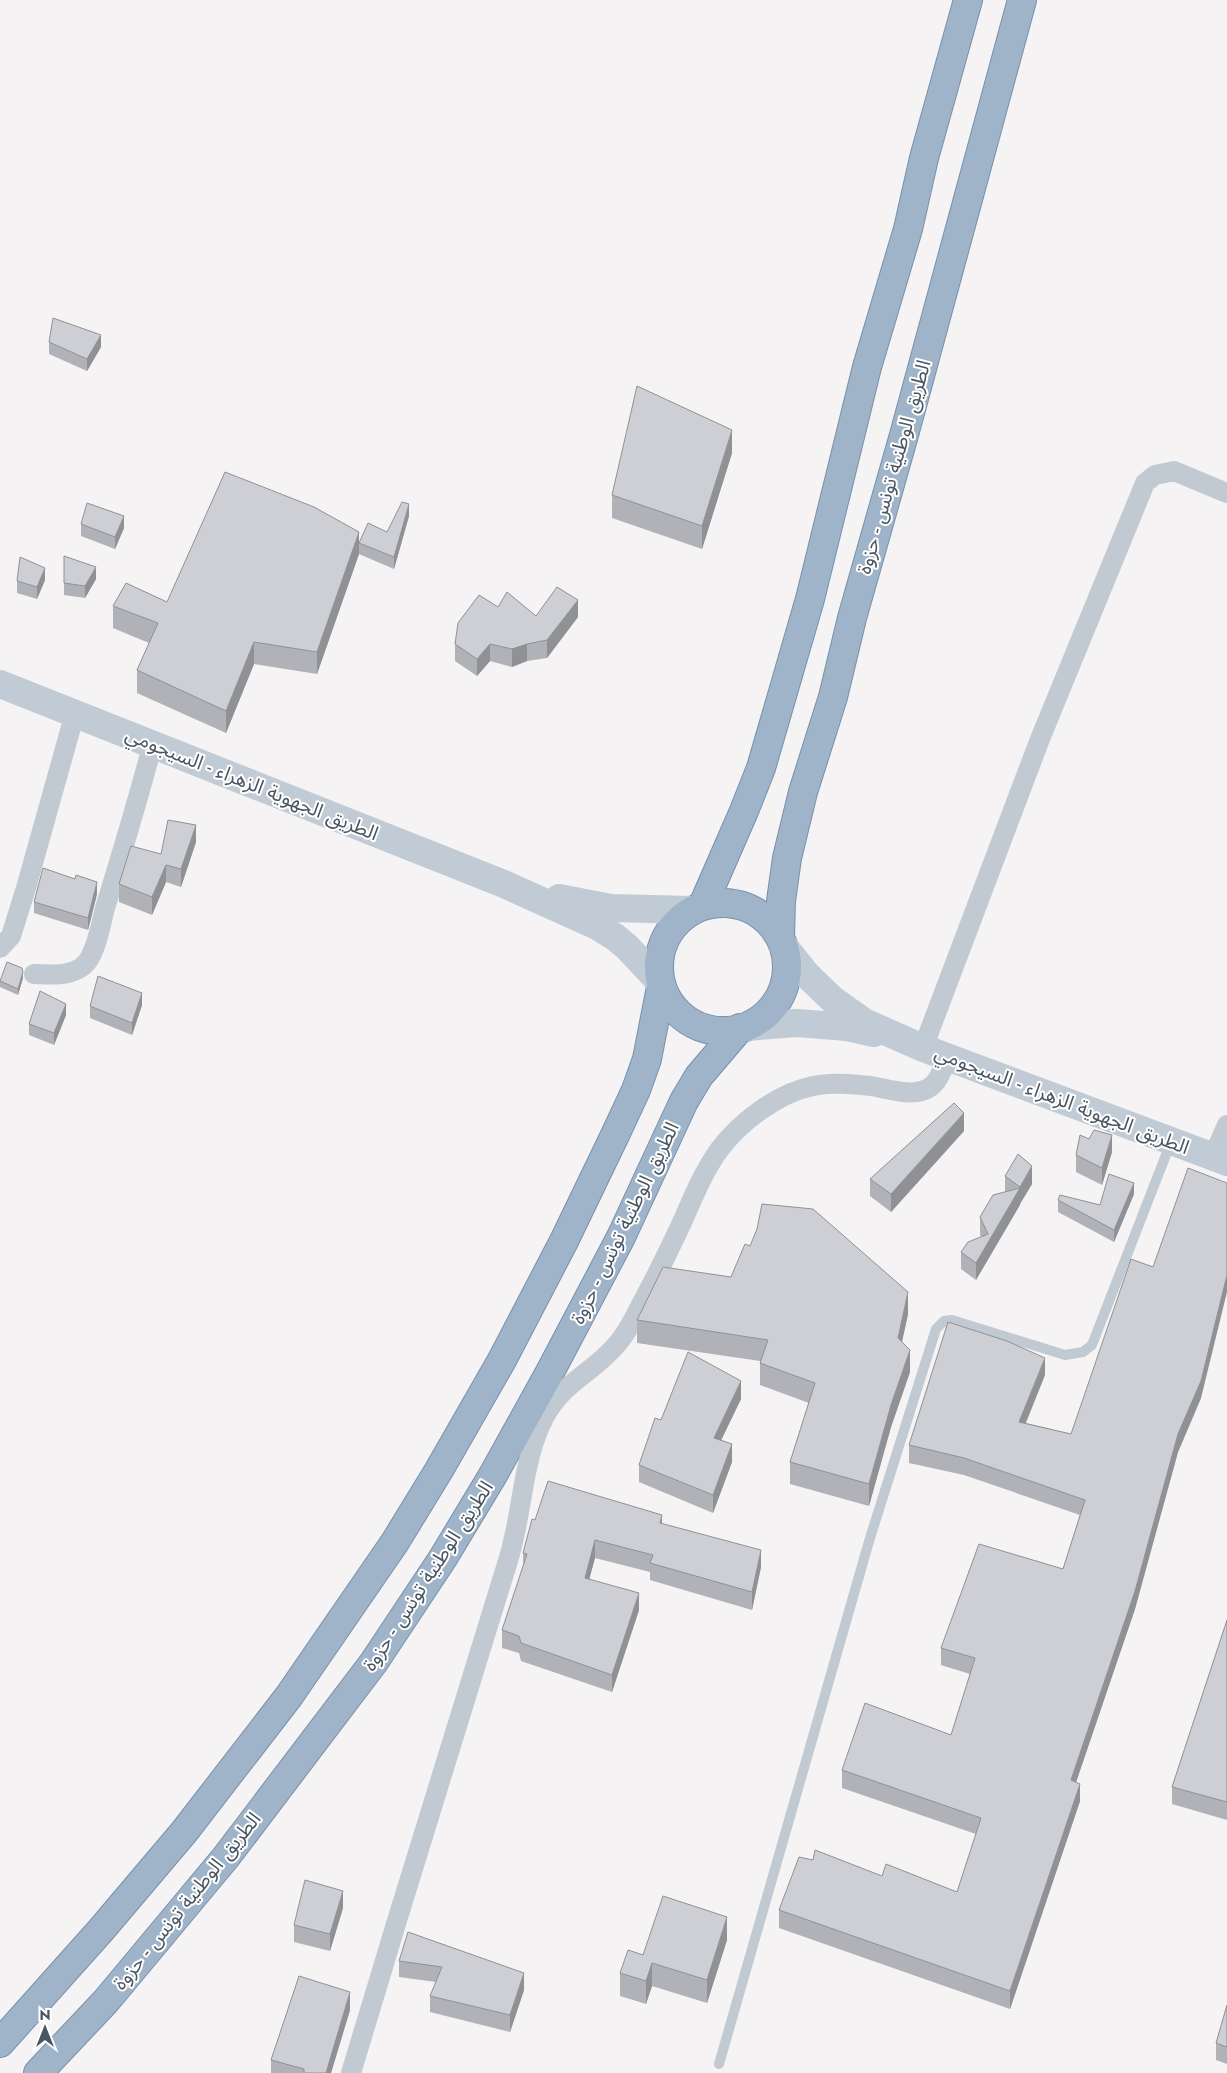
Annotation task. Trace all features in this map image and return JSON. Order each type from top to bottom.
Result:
[{"type":"highway","points":[[697,907],[744,811],[763,759],[810,599],[868,367],[906,238],[924,158],[968,0]]},
{"type":"highway","name":"الطريق الوطنية تونس - حزوة","points":[[782,941],[781,901],[787,858],[803,792],[833,697],[852,618],[904,435],[1022,0]]},
{"type":"highway","points":[[0,2043],[101,1930],[184,1832],[289,1696],[395,1542],[448,1455],[502,1360],[564,1241],[636,1090],[647,1059],[660,984],[658,960],[664,940],[675,923],[697,907],[726,902],[747,907],[766,919],[782,941],[787,964],[785,984],[777,1002],[763,1017],[743,1028],[721,1031],[701,1027],[684,1018],[670,1004],[660,984]]},
{"type":"highway","name":"الطريق الوطنية تونس - حزوة","points":[[38,2073],[106,2001],[226,1857],[374,1662],[443,1558],[550,1372],[621,1236],[684,1101],[699,1076],[743,1028]]},
{"type":"main road","name":"الطريق الجهوية الزهراء - السيجومي","points":[[0,684],[153,743],[504,884],[597,926],[628,947],[660,984]]},
{"type":"main road","name":"الطريق الجهوية الزهراء - السيجومي","points":[[504,884],[611,908],[697,907]]},
{"type":"main road","name":"الطريق الجهوية الزهراء - السيجومي","points":[[782,941],[806,974],[833,1000],[864,1022],[935,1053],[1220,1160]]},
{"type":"main road","name":"الطريق الجهوية الزهراء - السيجومي","points":[[743,1028],[797,1023],[848,1027],[898,1037]]},
{"type":"street","points":[[351,2073],[435,1791],[510,1555],[531,1452],[539,1427],[550,1405],[563,1390],[609,1352],[624,1336],[662,1266],[705,1172],[721,1148],[741,1127],[764,1109],[790,1094],[813,1086],[833,1084],[860,1085],[911,1092],[930,1088],[936,1081],[935,1053],[1040,739],[1145,483],[1155,475],[1174,471],[1227,493]]},
{"type":"street","points":[[0,948],[11,936],[75,713]]},
{"type":"street","points":[[34,974],[52,975],[69,973],[87,962],[98,933],[135,811],[153,743]]},
{"type":"street","points":[[1220,1160],[1227,1125]]},
{"type":"lane","points":[[718,2064],[870,1538],[936,1328],[944,1321],[952,1320],[1065,1355],[1083,1352],[1092,1345],[1172,1141]]},
{"type":"building","points":[[53,318],[101,335],[87,359],[49,342]]},
{"type":"building","points":[[637,386],[732,430],[702,526],[612,495]]},
{"type":"building","points":[[225,472],[314,507],[359,532],[317,652],[254,642],[226,711],[137,670],[158,623],[113,606],[126,583],[167,602]]},
{"type":"building","points":[[402,502],[409,504],[394,557],[359,543],[368,523],[387,532]]},
{"type":"building","points":[[87,503],[124,516],[115,537],[81,524]]},
{"type":"building","points":[[64,556],[96,567],[85,586],[64,583]]},
{"type":"building","points":[[20,557],[45,568],[37,587],[17,581]]},
{"type":"building","points":[[557,587],[578,600],[547,640],[512,649],[490,644],[477,659],[455,644],[458,623],[479,595],[498,607],[507,592],[536,616]]},
{"type":"building","points":[[168,820],[196,825],[181,869],[166,865],[152,897],[119,884],[131,846],[161,854]]},
{"type":"building","points":[[43,868],[75,879],[76,875],[97,882],[88,918],[34,902]]},
{"type":"building","points":[[7,962],[22,968],[23,972],[18,989],[0,981]]},
{"type":"building","points":[[98,976],[142,993],[132,1023],[90,1006]]},
{"type":"building","points":[[40,991],[66,1004],[54,1033],[29,1024]]},
{"type":"building","points":[[954,1103],[964,1113],[891,1194],[870,1179]]},
{"type":"building","points":[[1094,1130],[1112,1135],[1102,1168],[1076,1155],[1080,1135],[1089,1139]]},
{"type":"building","points":[[1018,1154],[1032,1166],[1020,1187],[1005,1176]]},
{"type":"building","points":[[1188,1168],[1227,1183],[1227,1275],[1201,1381],[1178,1434],[1135,1591],[1071,1780],[1080,1784],[1010,1991],[779,1910],[799,1857],[813,1860],[815,1850],[882,1876],[886,1864],[957,1892],[981,1818],[842,1770],[865,1703],[951,1735],[975,1658],[941,1648],[979,1544],[1063,1569],[1085,1500],[964,1458],[909,1445],[948,1322],[1007,1341],[1045,1358],[1019,1422],[1071,1434],[1131,1259],[1153,1267]]},
{"type":"building","points":[[1109,1174],[1134,1183],[1114,1230],[1058,1200],[1060,1195],[1100,1205]]},
{"type":"building","points":[[1020,1188],[976,1263],[961,1252],[968,1242],[988,1234],[980,1217],[993,1195]]},
{"type":"building","points":[[762,1204],[813,1209],[908,1292],[898,1338],[910,1350],[891,1405],[869,1484],[790,1462],[815,1383],[760,1363],[768,1340],[637,1320],[663,1267],[731,1277],[745,1244],[750,1246],[757,1229]]},
{"type":"building","points":[[688,1352],[741,1381],[714,1438],[732,1444],[713,1495],[639,1465],[655,1418],[661,1420]]},
{"type":"building","points":[[548,1481],[662,1515],[660,1523],[761,1550],[752,1592],[650,1563],[653,1555],[595,1540],[585,1578],[639,1593],[612,1675],[521,1643],[519,1636],[502,1630],[527,1554],[523,1553],[532,1519],[535,1520]]},
{"type":"building","points":[[1227,1620],[1227,1802],[1172,1787]]},
{"type":"building","points":[[305,1880],[343,1891],[330,1934],[294,1925]]},
{"type":"building","points":[[663,1896],[727,1917],[707,1980],[652,1963],[646,1981],[620,1973],[628,1950],[643,1955]]},
{"type":"building","points":[[408,1932],[524,1973],[510,2015],[430,1996],[442,1967],[399,1961]]},
{"type":"building","points":[[299,1976],[350,1992],[326,2073],[304,2073],[304,2069],[271,2060]]},
{"type":"building","points":[[1227,2005],[1227,2047],[1216,2043]]}]
